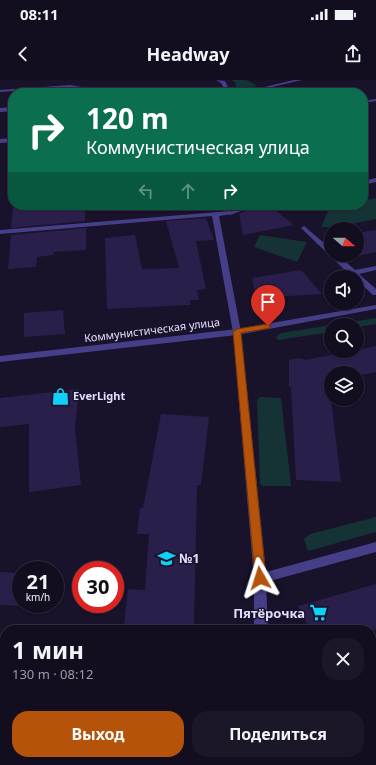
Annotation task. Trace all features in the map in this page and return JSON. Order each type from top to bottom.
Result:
[{"type":"street","points":[[218,80],[222,82],[226,88]]},
{"type":"street","points":[[264,88],[300,80]]},
{"type":"street","points":[[42,88],[70,86],[83,88]]},
{"type":"street","points":[[0,232],[230,213],[240,210]]},
{"type":"street","points":[[215,214],[237,332],[260,578],[261,625]]},
{"type":"street","points":[[304,228],[324,247]]},
{"type":"street","points":[[342,262],[351,270]]},
{"type":"street","points":[[364,270],[376,268]]},
{"type":"street","points":[[364,282],[376,293]]},
{"type":"street","name":"Коммунистическая улица","points":[[0,359],[237,332],[376,307]]},
{"type":"street","points":[[260,578],[376,546]]},
{"type":"green space","points":[[231,80],[246,80],[258,86],[236,88],[235,82]]},
{"type":"green space","points":[[376,198],[376,219],[361,222],[324,222],[324,227],[321,227],[329,210],[368,210],[368,200]]},
{"type":"green space","points":[[260,235],[307,242],[297,262],[254,247]]},
{"type":"green space","points":[[376,318],[376,324],[364,326],[364,320]]},
{"type":"green space","points":[[324,326],[324,333],[278,340],[276,337],[281,333]]},
{"type":"green space","points":[[260,397],[281,398],[291,486],[263,486],[260,484],[257,400]]},
{"type":"green space","points":[[376,517],[376,532],[308,551],[304,539],[310,534]]},
{"type":"building","points":[[13,210],[85,210],[85,221],[11,228]]},
{"type":"building","points":[[248,210],[275,210],[294,225],[243,235],[239,214]]},
{"type":"building","points":[[206,218],[214,240],[196,241],[206,289],[197,290],[199,300],[190,300],[190,305],[107,309],[105,238],[135,235],[142,269],[179,268],[166,221]]},
{"type":"building","points":[[86,228],[86,250],[53,252],[54,255],[37,257],[36,267],[8,269],[11,235]]},
{"type":"building","points":[[376,230],[376,252],[364,255],[364,232]]},
{"type":"building","points":[[301,270],[322,294],[256,298],[252,278]]},
{"type":"building","points":[[63,310],[65,334],[24,337],[24,313]]},
{"type":"building","points":[[376,346],[376,372],[364,375],[364,366],[324,366],[324,406],[332,406],[341,482],[296,480],[291,387],[289,387],[289,360],[299,358],[306,360],[324,356],[324,358],[364,358],[364,348]]},
{"type":"building","points":[[79,389],[75,428],[81,485],[29,492],[29,424],[0,427],[0,398]]},
{"type":"building","points":[[161,414],[209,417],[201,485],[197,485],[194,625],[124,625],[128,589],[145,590],[149,534],[137,534],[140,508],[143,508]]},
{"type":"building","points":[[0,572],[12,573],[12,606],[0,605]]},
{"type":"building","points":[[376,584],[376,625],[308,625],[298,606]]},
{"type":"place","name":"EverLight","points":[[60,396]]},
{"type":"place","name":"№1","points":[[166,558]]},
{"type":"place","name":"Пятёрочка","points":[[318,613]]},
{"type":"route","points":[[260,578],[237,332],[268,326]]}]
